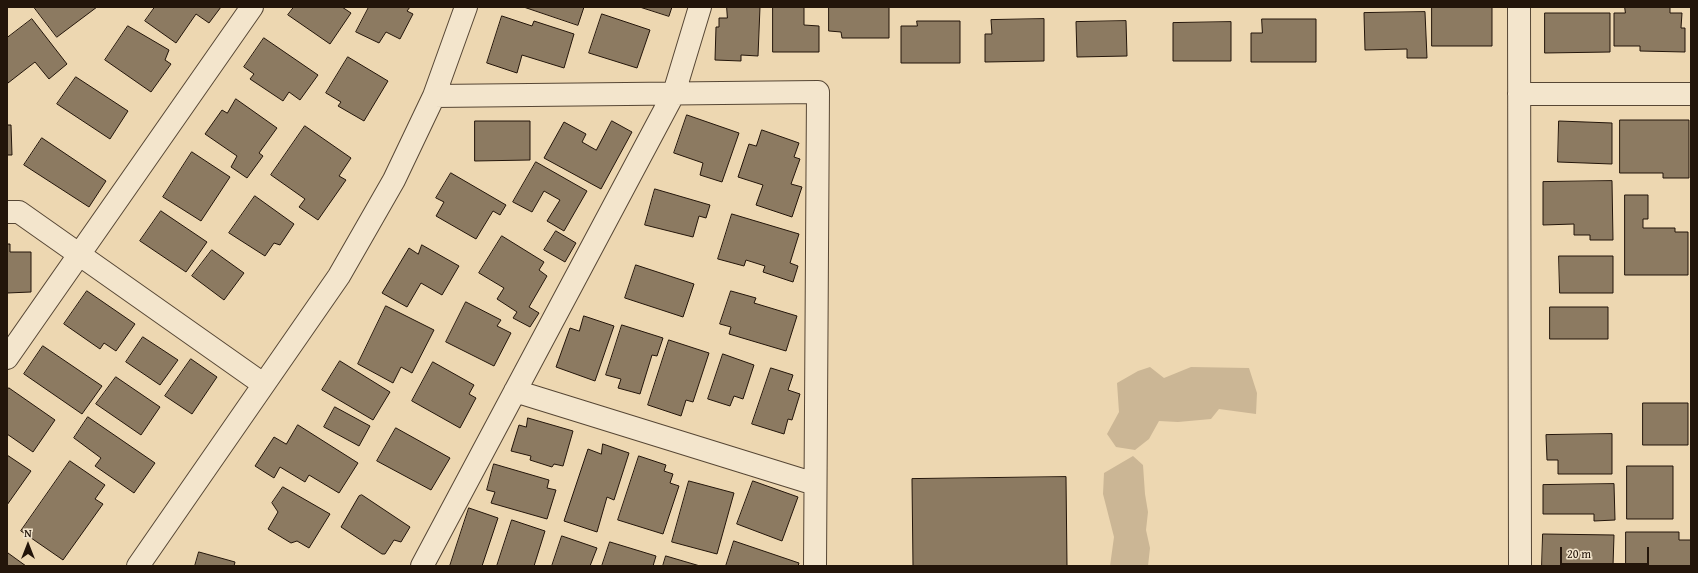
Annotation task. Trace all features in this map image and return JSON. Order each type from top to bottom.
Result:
[{"type":"street","points":[[7,358],[252,7]]},
{"type":"street","points":[[138,566],[339,276],[394,180],[434,96],[466,7]]},
{"type":"street","points":[[422,566],[674,94],[700,7]]},
{"type":"street","points":[[1519,7],[1520,566]]},
{"type":"street","points":[[434,96],[818,92],[815,566]]},
{"type":"street","points":[[1519,94],[1691,94]]},
{"type":"street","points":[[7,212],[19,212],[263,384]]},
{"type":"street","points":[[515,391],[815,484]]},
{"type":"shaded area","points":[[1150,367],[1164,378],[1191,367],[1249,368],[1257,393],[1256,414],[1219,409],[1211,419],[1178,422],[1159,421],[1149,439],[1135,450],[1116,447],[1107,434],[1119,412],[1117,383],[1138,371]]},
{"type":"shaded area","points":[[1133,456],[1143,465],[1148,512],[1146,530],[1150,548],[1148,566],[1110,566],[1114,537],[1103,494],[1104,473]]},
{"type":"building","points":[[34,7],[97,7],[57,37]]},
{"type":"building","points":[[155,7],[221,7],[209,23],[196,14],[176,43],[145,21]]},
{"type":"building","points":[[294,7],[342,7],[351,13],[330,44],[288,15]]},
{"type":"building","points":[[369,7],[410,7],[407,11],[413,14],[400,39],[386,32],[379,43],[356,32]]},
{"type":"building","points":[[524,7],[584,7],[578,25]]},
{"type":"building","points":[[640,7],[672,7],[669,16]]},
{"type":"building","points":[[727,7],[760,7],[758,56],[741,55],[741,61],[715,60],[716,27],[719,27],[719,18],[727,18]]},
{"type":"building","points":[[773,7],[804,7],[804,25],[819,26],[819,52],[773,52]]},
{"type":"building","points":[[829,7],[889,7],[889,38],[842,38],[841,32],[829,31]]},
{"type":"building","points":[[1432,7],[1492,7],[1492,46],[1432,46]]},
{"type":"building","points":[[1625,7],[1670,7],[1670,13],[1682,13],[1681,28],[1685,28],[1685,52],[1640,51],[1640,46],[1614,46],[1614,13],[1625,13]]},
{"type":"building","points":[[1425,12],[1427,58],[1407,58],[1407,49],[1365,50],[1364,13]]},
{"type":"building","points":[[1545,13],[1610,13],[1610,52],[1545,53]]},
{"type":"building","points":[[602,14],[650,30],[637,68],[589,53]]},
{"type":"building","points":[[502,16],[532,26],[534,21],[574,34],[564,68],[522,55],[517,73],[487,63]]},
{"type":"building","points":[[32,19],[67,64],[49,79],[35,62],[8,83],[7,38]]},
{"type":"building","points":[[1044,19],[1044,61],[985,62],[985,34],[992,34],[991,20]]},
{"type":"building","points":[[1262,19],[1316,19],[1316,62],[1251,62],[1251,33],[1262,33]]},
{"type":"building","points":[[917,21],[960,21],[960,63],[901,63],[901,26],[917,26]]},
{"type":"building","points":[[1126,21],[1127,56],[1077,57],[1076,22]]},
{"type":"building","points":[[1231,22],[1231,61],[1173,61],[1173,23]]},
{"type":"building","points":[[128,26],[169,50],[165,60],[171,64],[151,92],[105,60]]},
{"type":"building","points":[[264,38],[318,75],[300,100],[289,92],[283,101],[250,79],[254,74],[244,67]]},
{"type":"building","points":[[348,57],[388,81],[364,121],[338,106],[341,102],[326,93]]},
{"type":"building","points":[[76,77],[128,111],[110,139],[57,104]]},
{"type":"building","points":[[236,99],[277,128],[259,153],[263,156],[247,178],[231,167],[237,156],[205,134],[222,110],[227,113]]},
{"type":"building","points":[[687,115],[739,133],[722,182],[700,175],[703,163],[674,153]]},
{"type":"building","points":[[1620,120],[1689,120],[1689,178],[1663,178],[1663,173],[1620,173]]},
{"type":"building","points":[[475,121],[530,121],[530,160],[475,161]]},
{"type":"building","points":[[612,121],[632,132],[601,189],[544,158],[564,122],[586,134],[582,142],[596,150]]},
{"type":"building","points":[[1559,121],[1612,123],[1612,164],[1558,162]]},
{"type":"building","points":[[7,125],[11,125],[12,155],[7,155]]},
{"type":"building","points":[[305,126],[351,158],[339,176],[346,180],[318,220],[299,207],[305,199],[271,175]]},
{"type":"building","points":[[762,130],[799,143],[794,157],[800,159],[791,184],[802,187],[792,217],[756,205],[763,185],[738,177],[749,144],[756,146]]},
{"type":"building","points":[[42,138],[106,181],[89,207],[24,165]]},
{"type":"building","points":[[192,152],[230,177],[201,221],[163,197]]},
{"type":"building","points":[[536,162],[587,191],[564,231],[547,221],[560,200],[544,191],[532,212],[513,202]]},
{"type":"building","points":[[451,173],[506,205],[500,215],[493,211],[476,239],[436,216],[444,202],[436,198]]},
{"type":"building","points":[[1612,181],[1613,240],[1590,240],[1590,235],[1574,235],[1574,224],[1543,225],[1543,182]]},
{"type":"building","points":[[655,189],[710,205],[706,218],[699,216],[693,237],[645,225]]},
{"type":"building","points":[[1625,195],[1648,195],[1648,219],[1643,219],[1643,228],[1675,228],[1675,232],[1688,232],[1688,275],[1625,275]]},
{"type":"building","points":[[255,196],[294,224],[280,245],[274,243],[265,256],[229,233]]},
{"type":"building","points":[[161,211],[207,242],[186,272],[140,241]]},
{"type":"building","points":[[732,214],[799,234],[790,263],[798,266],[793,282],[763,272],[765,266],[746,260],[744,266],[718,259]]},
{"type":"building","points":[[556,231],[576,243],[565,262],[544,250]]},
{"type":"building","points":[[502,236],[544,262],[539,270],[547,276],[529,307],[539,313],[530,327],[513,318],[517,312],[497,299],[504,288],[479,273]]},
{"type":"building","points":[[7,244],[10,244],[10,252],[31,252],[31,292],[7,293]]},
{"type":"building","points":[[422,245],[459,266],[442,295],[421,283],[407,307],[382,293],[409,248],[418,254]]},
{"type":"building","points":[[212,250],[244,273],[224,300],[192,276]]},
{"type":"building","points":[[1559,256],[1613,256],[1613,293],[1560,293]]},
{"type":"building","points":[[636,265],[694,284],[683,317],[625,298]]},
{"type":"building","points":[[87,291],[135,324],[116,351],[104,343],[100,349],[64,324]]},
{"type":"building","points":[[731,291],[756,298],[754,303],[797,316],[786,351],[729,334],[731,327],[720,324]]},
{"type":"building","points":[[466,302],[501,320],[497,326],[511,333],[494,366],[446,342]]},
{"type":"building","points":[[386,306],[434,330],[412,373],[401,367],[393,383],[358,364]]},
{"type":"building","points":[[1550,307],[1608,307],[1608,339],[1550,339]]},
{"type":"building","points":[[584,316],[614,326],[595,381],[556,367],[570,328],[579,331]]},
{"type":"building","points":[[622,325],[663,338],[657,356],[652,355],[640,394],[618,388],[621,379],[606,375]]},
{"type":"building","points":[[143,337],[178,360],[160,385],[126,362]]},
{"type":"building","points":[[669,340],[709,353],[693,402],[686,400],[681,416],[648,405]]},
{"type":"building","points":[[43,346],[102,386],[82,414],[24,374]]},
{"type":"building","points":[[723,354],[754,365],[743,399],[734,396],[730,406],[708,399]]},
{"type":"building","points":[[191,359],[217,377],[192,414],[165,396]]},
{"type":"building","points":[[340,361],[390,392],[373,420],[322,390]]},
{"type":"building","points":[[433,362],[474,385],[469,394],[476,398],[460,428],[412,401]]},
{"type":"building","points":[[771,368],[793,375],[788,390],[800,394],[792,420],[788,419],[784,434],[752,424]]},
{"type":"building","points":[[116,377],[160,407],[141,435],[96,404]]},
{"type":"building","points":[[9,388],[55,420],[33,452],[7,434],[7,391]]},
{"type":"building","points":[[1643,403],[1688,403],[1688,445],[1643,445]]},
{"type":"building","points":[[335,407],[370,426],[359,446],[324,427]]},
{"type":"building","points":[[88,417],[155,463],[134,493],[95,466],[101,458],[74,438]]},
{"type":"building","points":[[528,418],[573,431],[563,466],[554,464],[552,467],[530,460],[531,456],[511,451],[519,425],[526,427]]},
{"type":"building","points":[[298,425],[358,463],[339,493],[309,475],[305,482],[280,467],[274,478],[255,466],[274,437],[286,444]]},
{"type":"building","points":[[396,428],[450,458],[431,490],[377,461]]},
{"type":"building","points":[[1612,434],[1612,474],[1558,474],[1558,460],[1547,460],[1546,435]]},
{"type":"building","points":[[603,444],[629,453],[614,500],[607,497],[597,532],[564,521],[588,449],[601,454]]},
{"type":"building","points":[[7,455],[31,471],[7,505]]},
{"type":"building","points":[[639,456],[666,465],[664,471],[673,474],[670,483],[679,486],[663,534],[618,520]]},
{"type":"building","points":[[70,461],[105,485],[95,499],[103,504],[63,560],[21,531]]},
{"type":"building","points":[[494,464],[549,480],[547,488],[556,490],[547,519],[491,503],[495,492],[487,490]]},
{"type":"building","points":[[1627,466],[1673,466],[1673,519],[1627,519]]},
{"type":"building","points":[[1066,477],[1067,566],[913,566],[912,479]]},
{"type":"building","points":[[689,481],[734,493],[717,554],[672,542]]},
{"type":"building","points":[[753,481],[798,497],[782,541],[737,524]]},
{"type":"building","points":[[1614,484],[1615,520],[1594,521],[1594,514],[1543,514],[1543,485]]},
{"type":"building","points":[[283,487],[330,514],[309,548],[297,541],[291,543],[268,529],[278,512],[272,503]]},
{"type":"building","points":[[362,495],[410,527],[401,542],[394,540],[385,554],[382,554],[341,527],[359,496]]},
{"type":"building","points":[[469,508],[498,518],[482,566],[450,566]]},
{"type":"building","points":[[512,520],[545,531],[534,566],[497,566]]},
{"type":"building","points":[[1626,532],[1679,532],[1679,540],[1691,540],[1691,566],[1626,566]]},
{"type":"building","points":[[1543,534],[1614,535],[1613,566],[1542,566]]},
{"type":"building","points":[[562,536],[597,548],[590,566],[552,566]]},
{"type":"building","points":[[734,541],[799,563],[798,566],[726,566]]},
{"type":"building","points":[[610,542],[656,556],[653,566],[602,566]]},
{"type":"building","points":[[199,552],[235,562],[234,566],[195,566]]},
{"type":"building","points":[[8,553],[26,566],[7,566]]},
{"type":"building","points":[[666,556],[700,566],[663,566]]}]
